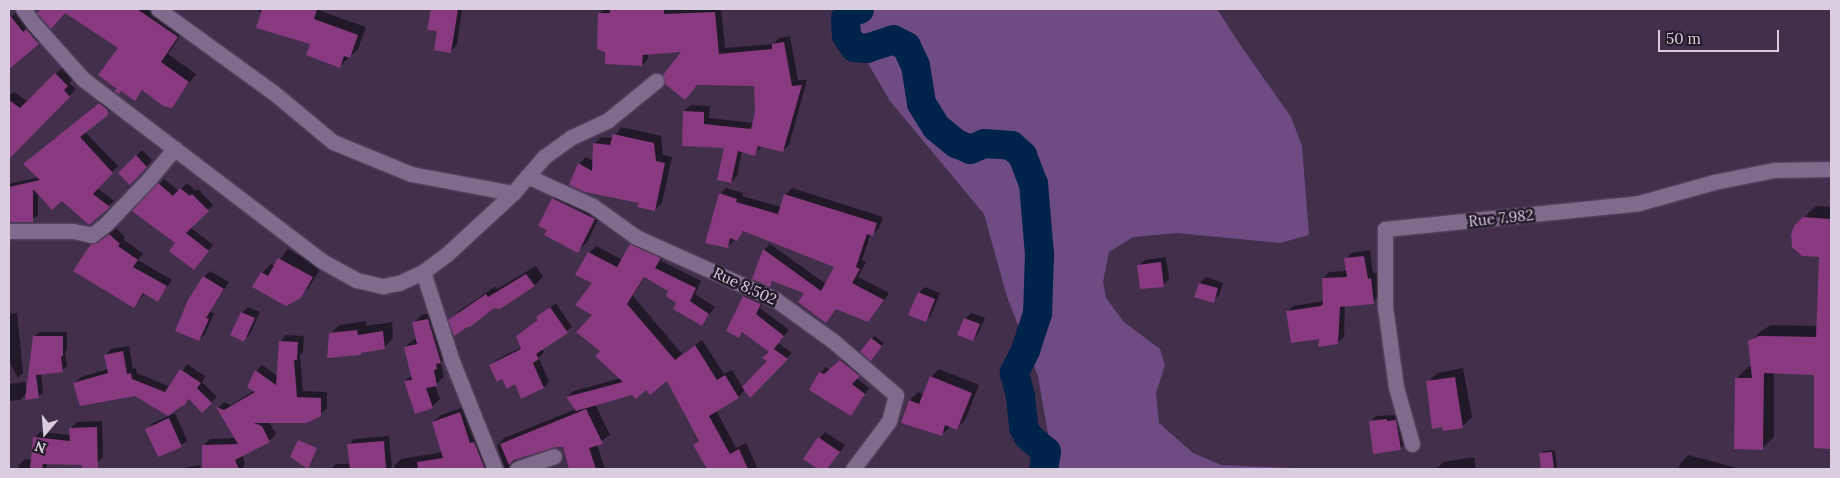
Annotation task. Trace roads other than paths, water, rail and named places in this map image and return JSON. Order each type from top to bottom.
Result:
[{"type":"street","points":[[23,9],[83,79],[322,261],[342,274],[356,280],[383,286],[398,283],[423,272],[481,225],[513,193],[544,157],[558,145],[608,120],[656,81]]},
{"type":"street","points":[[158,9],[274,93],[333,142],[411,174],[513,193]]},
{"type":"street","points":[[9,231],[73,231],[92,235],[106,224],[149,179],[175,148]]},
{"type":"street","name":"Rue 7.982","points":[[1412,444],[1396,387],[1384,307],[1385,229],[1639,203],[1714,182],[1774,170],[1831,169]]},
{"type":"street","name":"Rue 8.502","points":[[527,176],[593,206],[636,237],[776,300],[833,341],[896,395],[889,421],[853,469]]},
{"type":"street","points":[[423,272],[455,370],[495,469]]},
{"type":"street","points":[[517,469],[554,456]]},
{"type":"waterway","points":[[859,9],[852,9],[845,18],[846,35],[854,47],[866,48],[893,39],[906,46],[915,65],[921,103],[936,127],[956,143],[970,149],[984,143],[1011,145],[1022,155],[1033,183],[1039,254],[1037,313],[1025,350],[1014,372],[1020,396],[1023,427],[1028,436],[1046,451],[1043,469]]}]
